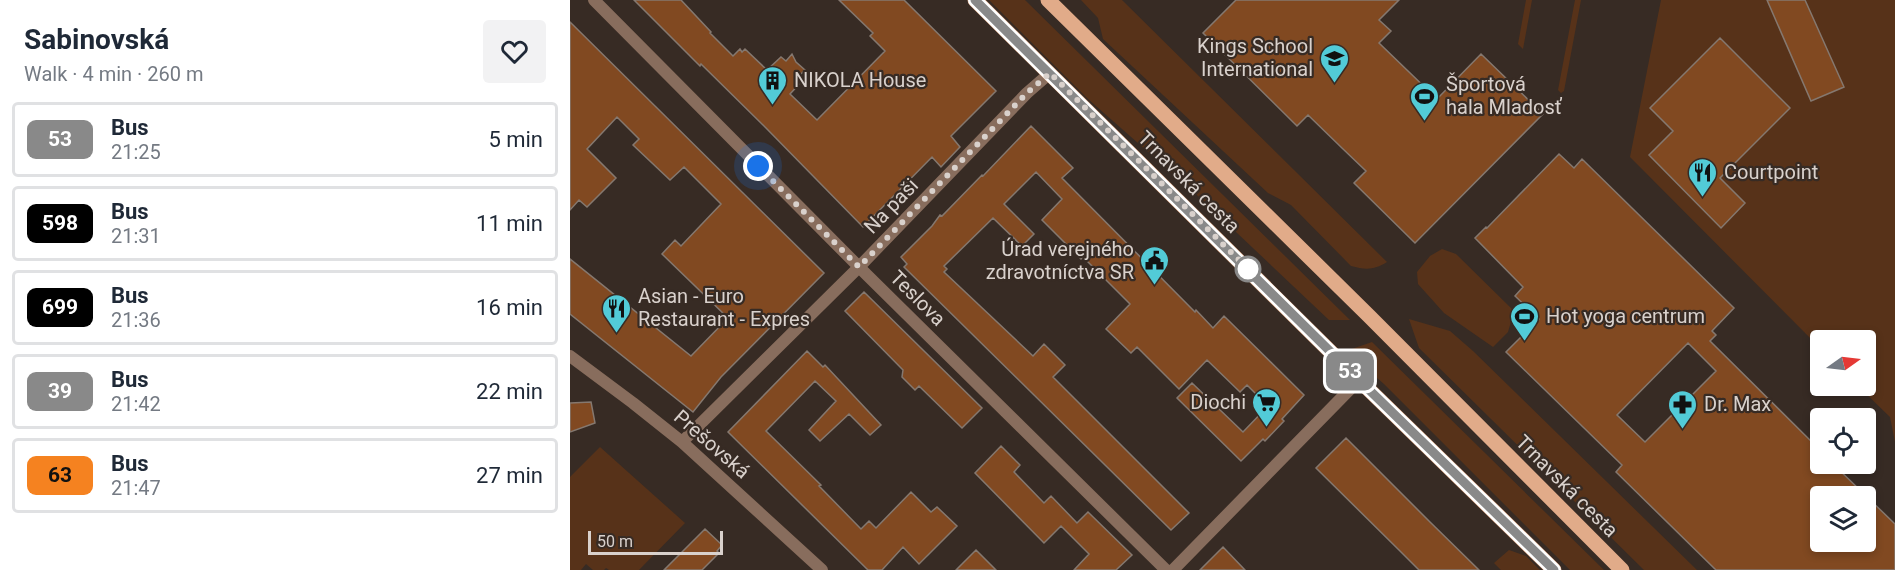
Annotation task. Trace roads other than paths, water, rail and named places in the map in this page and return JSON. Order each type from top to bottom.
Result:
[{"type":"main road","name":"Trnavská cesta","points":[[975,0],[1554,570]]},
{"type":"main road","name":"Trnavská cesta","points":[[1048,0],[1369,316],[1622,570]]},
{"type":"street","name":"Teslova","points":[[594,0],[859,267],[1166,570]]},
{"type":"street","name":"Na paši","points":[[682,442],[859,267],[1027,93],[1050,73]]},
{"type":"street","name":"Prešovská","points":[[570,356],[633,402],[682,442],[822,570]]},
{"type":"street","points":[[1173,570],[1359,380]]},
{"type":"place","name":"Kings School International","points":[[1334,84]]},
{"type":"place","name":"NIKOLA House","points":[[773,106]]},
{"type":"place","name":"Športová hala Mladosť","points":[[1425,122]]},
{"type":"place","name":"Courtpoint","points":[[1703,198]]},
{"type":"place","name":"Úrad verejného zdravotníctva SR","points":[[1155,286]]},
{"type":"place","name":"Asian - Euro Restaurant - Expres","points":[[617,334]]},
{"type":"place","name":"Hot yoga centrum","points":[[1525,342]]},
{"type":"place","name":"Diochi","points":[[1267,428]]},
{"type":"place","name":"Dr. Max","points":[[1683,430]]}]
